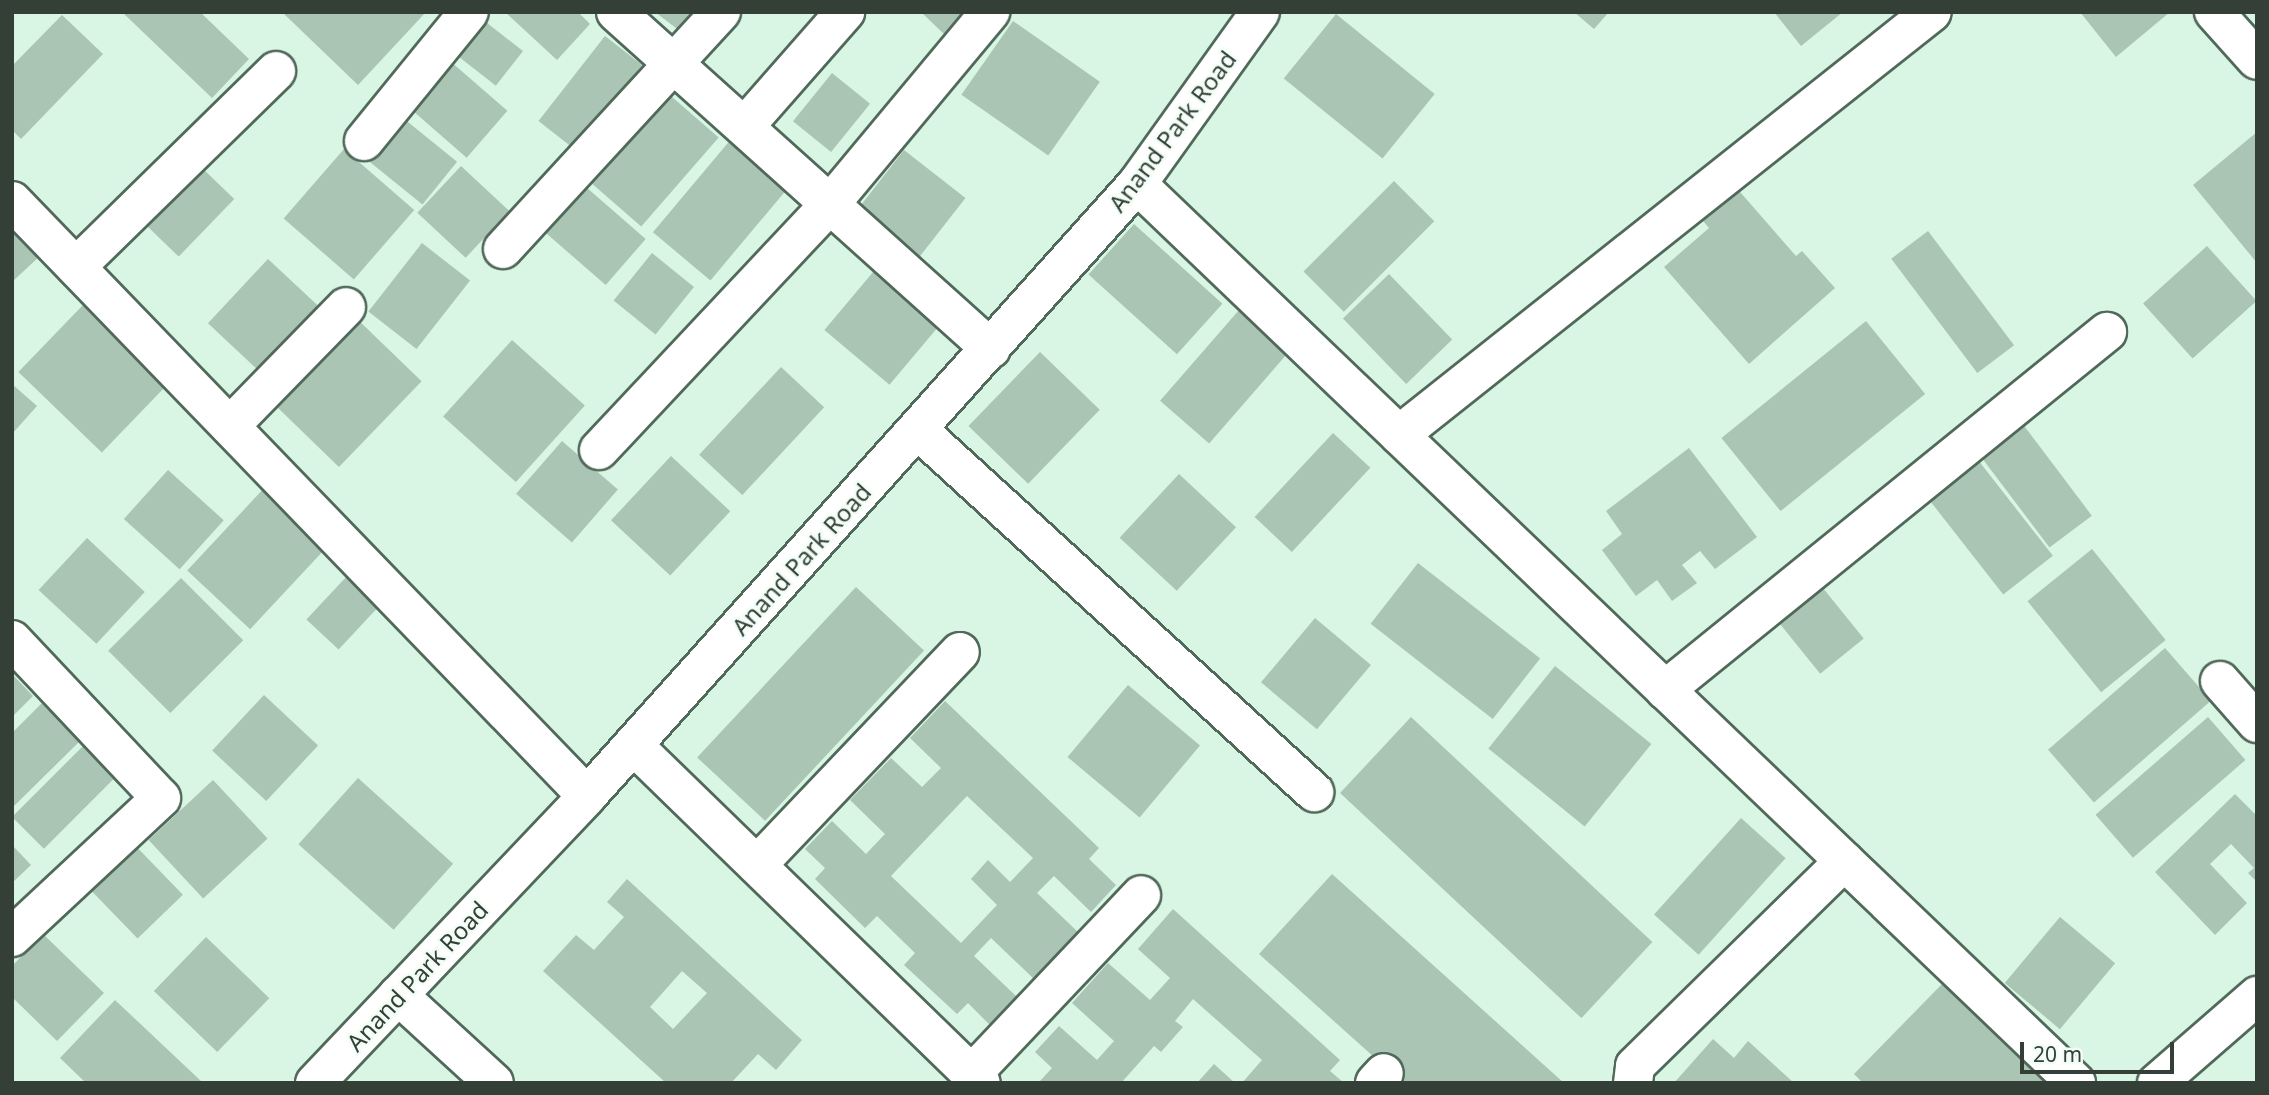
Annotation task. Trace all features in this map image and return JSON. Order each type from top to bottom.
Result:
[{"type":"street","points":[[364,141],[469,12]]},
{"type":"street","points":[[616,12],[991,349]]},
{"type":"street","points":[[503,249],[672,62],[721,12]]},
{"type":"street","points":[[745,127],[845,12]]},
{"type":"street","points":[[599,450],[831,203],[990,12]]},
{"type":"street","name":"Anand Park Road","points":[[316,1083],[587,796],[1137,184],[1260,12]]},
{"type":"street","points":[[1399,435],[1933,12]]},
{"type":"street","points":[[2214,12],[2257,60]]},
{"type":"street","points":[[76,267],[276,71]]},
{"type":"street","points":[[1137,184],[2076,1083]]},
{"type":"street","points":[[12,201],[587,796]]},
{"type":"street","points":[[230,426],[346,307]]},
{"type":"street","points":[[1665,690],[2107,332]]},
{"type":"street","points":[[918,430],[1314,792]]},
{"type":"street","points":[[12,640],[161,798],[12,937]]},
{"type":"street","points":[[757,865],[960,652]]},
{"type":"street","points":[[2220,681],[2257,723]]},
{"type":"street","points":[[633,745],[977,1078],[1141,895]]},
{"type":"street","points":[[1633,1083],[1635,1066],[1844,861]]},
{"type":"street","points":[[398,995],[494,1083]]},
{"type":"street","points":[[2157,1083],[2257,996]]},
{"type":"building","points":[[122,12],[200,12],[249,59],[212,98]]},
{"type":"building","points":[[282,12],[426,12],[358,85]]},
{"type":"building","points":[[505,12],[578,12],[590,24],[557,60]]},
{"type":"building","points":[[655,12],[709,12],[689,38]]},
{"type":"building","points":[[921,12],[966,12],[945,35]]},
{"type":"building","points":[[1574,12],[1609,12],[1594,29]]},
{"type":"building","points":[[1774,12],[1843,12],[1801,46]]},
{"type":"building","points":[[2080,12],[2170,12],[2116,57]]},
{"type":"building","points":[[1336,14],[1435,94],[1382,158],[1284,79]]},
{"type":"building","points":[[62,15],[103,54],[21,139],[12,130],[12,66]]},
{"type":"building","points":[[482,19],[523,51],[496,86],[455,54]]},
{"type":"building","points":[[1013,21],[1100,82],[1048,156],[961,95]]},
{"type":"building","points":[[605,36],[642,65],[576,150],[539,121]]},
{"type":"building","points":[[450,61],[507,111],[467,158],[409,108]]},
{"type":"building","points":[[832,73],[870,104],[831,152],[793,121]]},
{"type":"building","points":[[656,83],[719,137],[641,227],[579,172]]},
{"type":"building","points":[[398,114],[457,162],[422,205],[363,157]]},
{"type":"building","points":[[2257,132],[2257,263],[2193,185]]},
{"type":"building","points":[[732,138],[789,186],[710,280],[653,232]]},
{"type":"building","points":[[344,149],[414,210],[354,279],[284,218]]},
{"type":"building","points":[[904,150],[965,198],[917,259],[856,211]]},
{"type":"building","points":[[199,165],[234,199],[179,257],[143,223]]},
{"type":"building","points":[[461,166],[509,211],[466,258],[417,213]]},
{"type":"building","points":[[571,174],[646,239],[606,285],[531,220]]},
{"type":"building","points":[[1394,181],[1434,221],[1344,312],[1303,272]]},
{"type":"building","points":[[1734,185],[1796,256],[1802,251],[1835,288],[1749,364],[1664,267],[1709,228],[1698,215]]},
{"type":"building","points":[[12,224],[42,254],[12,282]]},
{"type":"building","points":[[1134,224],[1222,304],[1177,354],[1088,275]]},
{"type":"building","points":[[1928,231],[2014,345],[1977,373],[1891,259]]},
{"type":"building","points":[[422,243],[470,281],[417,349],[368,312]]},
{"type":"building","points":[[2207,246],[2257,301],[2193,359],[2143,304]]},
{"type":"building","points":[[652,253],[694,287],[656,334],[614,300]]},
{"type":"building","points":[[268,259],[325,312],[265,377],[208,323]]},
{"type":"building","points":[[879,265],[944,320],[889,385],[824,330]]},
{"type":"building","points":[[1389,274],[1452,339],[1406,384],[1343,318]]},
{"type":"building","points":[[1246,302],[1295,345],[1209,444],[1160,401]]},
{"type":"building","points":[[83,305],[166,386],[102,452],[18,372]]},
{"type":"building","points":[[354,316],[422,381],[339,467],[271,402]]},
{"type":"building","points":[[1866,321],[1925,394],[1781,511],[1721,438]]},
{"type":"building","points":[[512,340],[585,406],[516,482],[443,417]]},
{"type":"building","points":[[1040,352],[1100,410],[1028,484],[968,426]]},
{"type":"building","points":[[781,367],[824,407],[742,495],[699,455]]},
{"type":"building","points":[[12,384],[37,406],[12,434]]},
{"type":"building","points":[[2016,415],[2092,516],[2050,548],[1974,447]]},
{"type":"building","points":[[1333,433],[1370,468],[1292,552],[1255,517]]},
{"type":"building","points":[[562,441],[618,490],[572,542],[516,494]]},
{"type":"building","points":[[1689,448],[1757,537],[1715,569],[1700,551],[1682,565],[1697,583],[1672,601],[1657,580],[1636,596],[1602,550],[1622,534],[1606,511]]},
{"type":"building","points":[[1971,451],[2053,556],[2003,595],[1921,490]]},
{"type":"building","points":[[671,456],[730,511],[670,576],[611,520]]},
{"type":"building","points":[[168,470],[224,520],[180,569],[124,519]]},
{"type":"building","points":[[1179,474],[1236,527],[1177,591],[1120,538]]},
{"type":"building","points":[[267,485],[330,544],[250,629],[187,571]]},
{"type":"building","points":[[87,538],[145,592],[96,644],[39,590]]},
{"type":"building","points":[[2092,549],[2166,640],[2101,692],[2027,601]]},
{"type":"building","points":[[1418,563],[1540,658],[1493,719],[1371,624]]},
{"type":"building","points":[[348,575],[380,605],[339,650],[306,620]]},
{"type":"building","points":[[1814,577],[1864,638],[1820,674],[1770,612]]},
{"type":"building","points":[[181,578],[243,640],[170,713],[108,651]]},
{"type":"building","points":[[856,587],[924,650],[765,821],[697,757]]},
{"type":"building","points":[[1315,618],[1371,665],[1317,729],[1261,682]]},
{"type":"building","points":[[2165,648],[2211,701],[2094,803],[2048,750]]},
{"type":"building","points":[[1555,666],[1651,744],[1585,826],[1488,748]]},
{"type":"building","points":[[12,674],[33,696],[12,717]]},
{"type":"building","points":[[1128,685],[1200,745],[1140,817],[1068,757]]},
{"type":"building","points":[[264,695],[318,745],[266,801],[212,751]]},
{"type":"building","points":[[945,701],[1099,848],[1089,859],[1116,885],[1091,912],[1054,876],[1037,893],[1079,933],[1034,979],[991,938],[974,956],[1017,997],[990,1025],[968,1003],[957,1014],[904,965],[915,953],[877,916],[865,928],[815,879],[825,868],[805,849],[832,821],[866,854],[885,834],[850,800],[891,758],[922,787],[941,768],[910,738]],"holes":[[[967,796],[1033,858],[1010,882],[988,860],[971,879],[997,905],[961,943],[891,876]]]},
{"type":"building","points":[[42,703],[80,741],[12,808],[12,733]]},
{"type":"building","points":[[1411,717],[1652,942],[1581,1018],[1340,793]]},
{"type":"building","points":[[2208,717],[2245,760],[2133,858],[2096,815]]},
{"type":"building","points":[[87,742],[119,774],[44,849],[12,817]]},
{"type":"building","points":[[358,778],[453,864],[394,930],[298,844]]},
{"type":"building","points":[[213,780],[268,839],[203,899],[149,840]]},
{"type":"building","points":[[2235,794],[2257,816],[2257,882],[2248,873],[2254,868],[2231,844],[2210,864],[2247,903],[2215,935],[2155,872]]},
{"type":"building","points":[[1741,818],[1786,858],[1699,955],[1654,915]]},
{"type":"building","points":[[128,838],[183,895],[138,939],[83,882]]},
{"type":"building","points":[[12,845],[31,865],[12,883]]},
{"type":"building","points":[[1332,874],[1564,1083],[1403,1083],[1259,954]]},
{"type":"building","points":[[627,879],[802,1040],[776,1070],[758,1054],[731,1083],[666,1083],[543,971],[576,935],[594,950],[624,917],[607,902]],"holes":[[[682,971],[707,993],[673,1029],[650,1007]]]},
{"type":"building","points":[[1173,909],[1340,1060],[1330,1071],[1344,1083],[1242,1083],[1262,1060],[1193,999],[1175,1021],[1183,1027],[1161,1052],[1154,1046],[1121,1083],[1040,1081],[1052,1068],[1035,1052],[1059,1026],[1097,1060],[1114,1041],[1072,1003],[1108,963],[1150,1000],[1170,978],[1138,949]]},
{"type":"building","points":[[2060,917],[2115,963],[2060,1029],[2005,983]]},
{"type":"building","points":[[43,934],[104,993],[57,1041],[12,997],[12,966]]},
{"type":"building","points":[[206,937],[269,998],[217,1052],[154,991]]},
{"type":"building","points":[[1943,983],[2045,1083],[1863,1083],[1854,1074]]},
{"type":"building","points":[[115,1000],[201,1081],[86,1083],[60,1058]]},
{"type":"building","points":[[1713,1039],[1734,1058],[1748,1041],[1794,1083],[1674,1083]]},
{"type":"building","points":[[1214,1064],[1235,1083],[1197,1083]]}]
